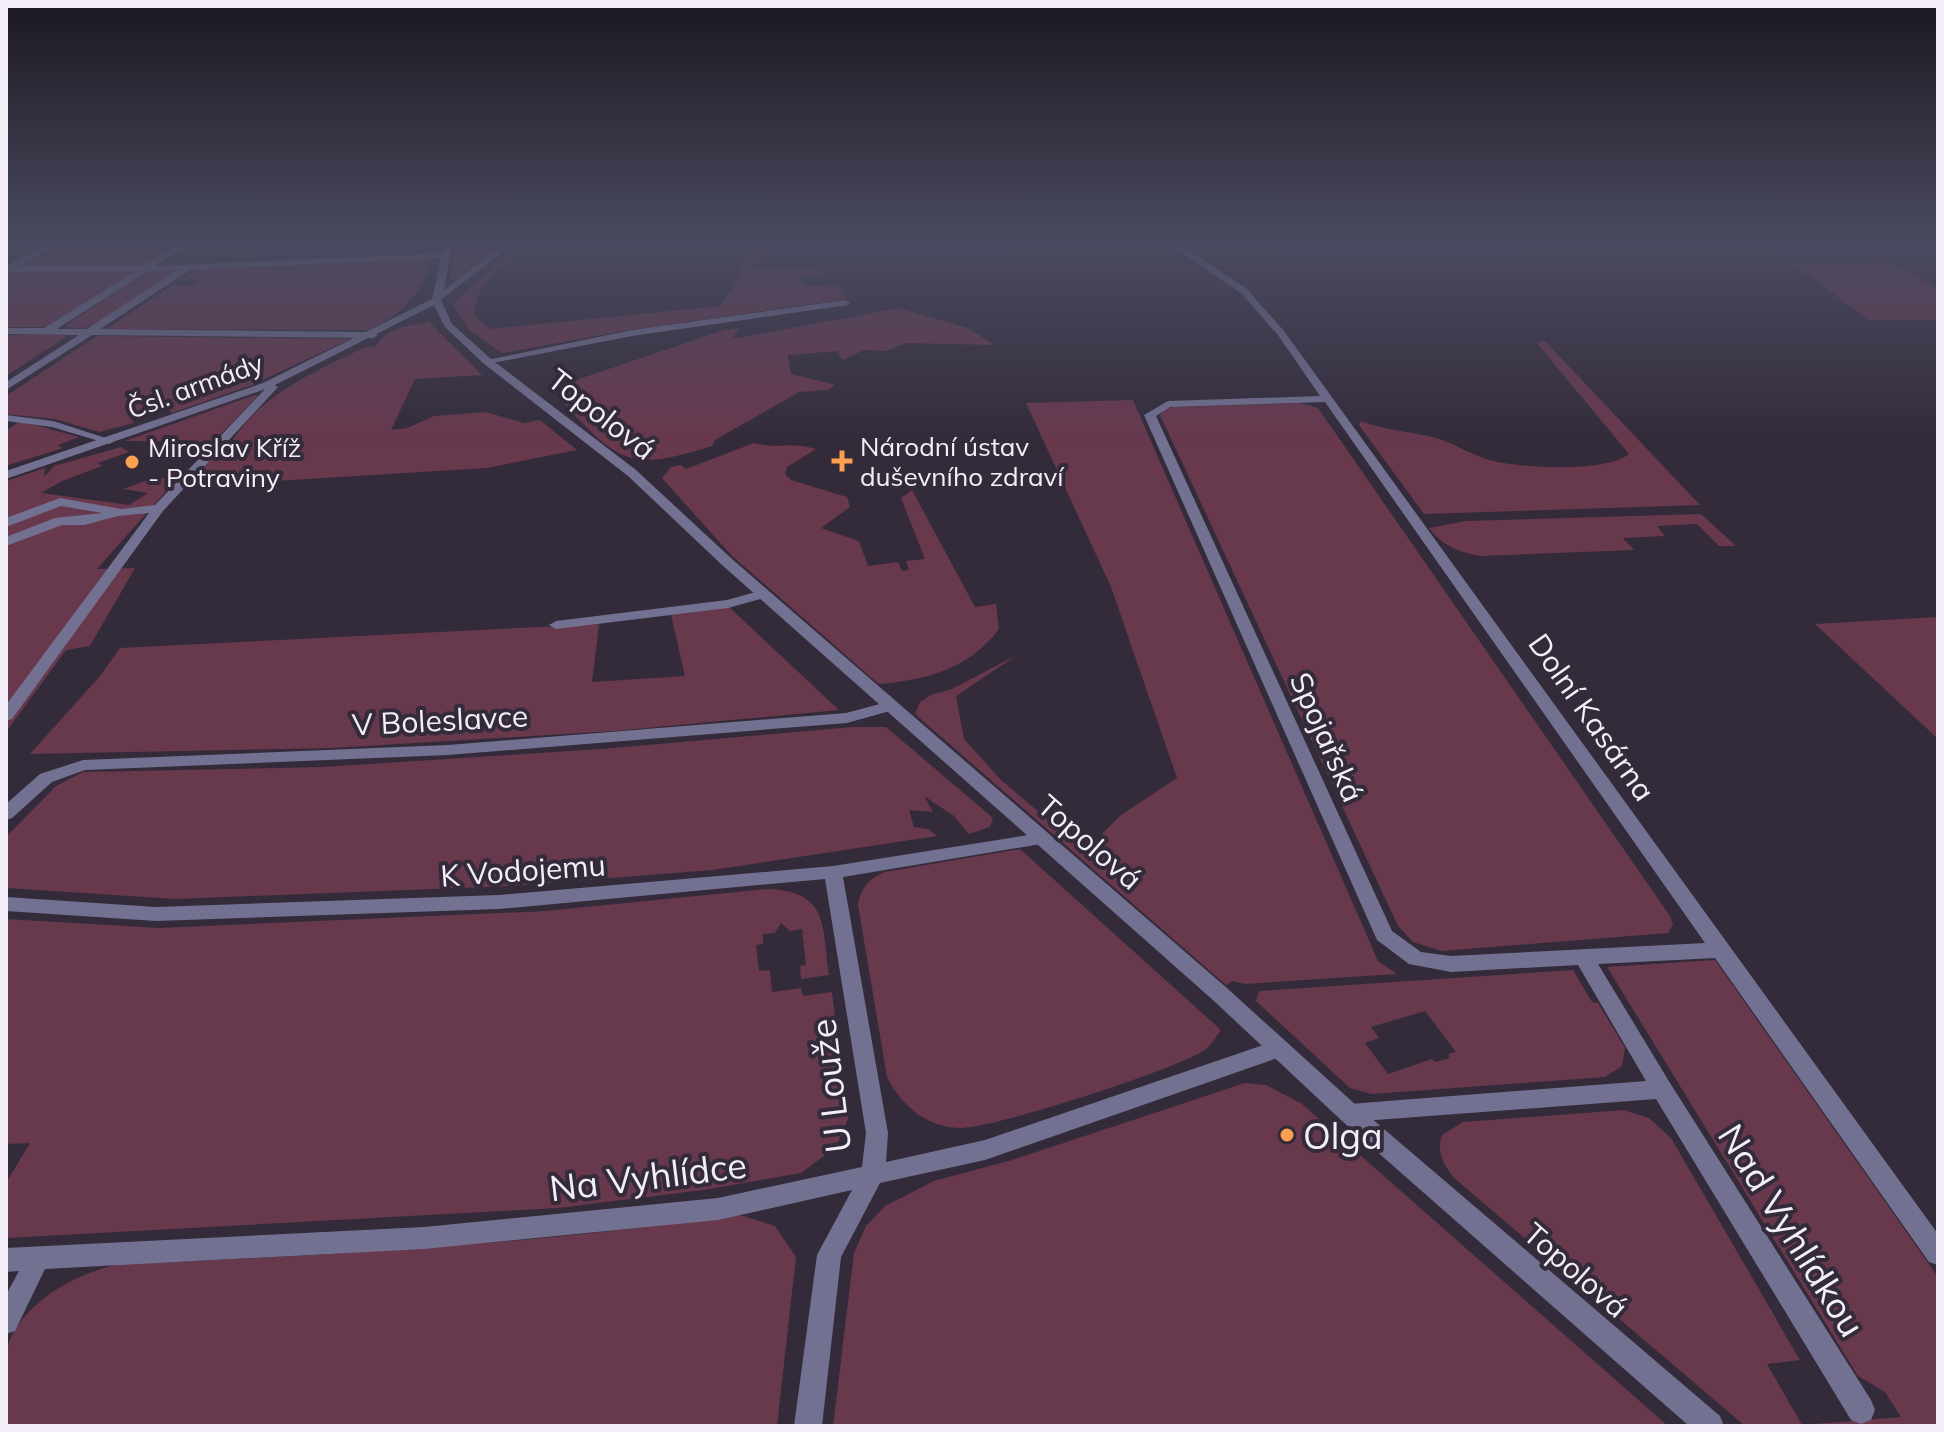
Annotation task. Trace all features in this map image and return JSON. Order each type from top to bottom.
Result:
[{"type":"street","points":[[45,332],[83,309]]},
{"type":"street","points":[[6,387],[128,309]]},
{"type":"street","name":"Čsl. armády","points":[[6,475],[267,385],[421,309]]},
{"type":"street","name":"Topolová","points":[[441,309],[448,325],[487,361],[632,473],[763,594],[1221,995],[1349,1113],[1710,1426]]},
{"type":"street","points":[[487,361],[632,333],[804,309]]},
{"type":"street","name":"Dolní Kasárna","points":[[1260,309],[1328,399],[1938,1254]]},
{"type":"street","points":[[6,331],[373,335]]},
{"type":"street","points":[[6,716],[159,508],[273,387],[267,385]]},
{"type":"street","name":"Spojařská","points":[[1328,399],[1168,404],[1150,415],[1384,935],[1416,959],[1451,964],[1720,950]]},
{"type":"street","points":[[6,418],[53,424],[109,441]]},
{"type":"street","points":[[6,523],[60,502],[121,513]]},
{"type":"street","points":[[6,542],[60,521],[84,521],[159,508]]},
{"type":"street","points":[[556,625],[728,604],[763,594]]},
{"type":"street","points":[[6,693],[24,691]]},
{"type":"street","name":"V Boleslavce","points":[[6,814],[46,778],[83,765],[448,750],[847,718],[891,706]]},
{"type":"street","name":"K Vodojemu","points":[[6,904],[156,914],[499,902],[833,872],[1041,839]]},
{"type":"street","name":"U Louže","points":[[808,1426],[829,1255],[873,1174],[877,1133],[833,872]]},
{"type":"street","name":"Nad Vyhlídkou","points":[[1584,957],[1861,1410]]},
{"type":"street","name":"Na Vyhlídce","points":[[6,1260],[424,1238],[718,1209],[985,1150],[1278,1049]]},
{"type":"street","points":[[1349,1113],[1662,1089]]},
{"type":"street","points":[[6,1322],[37,1260]]},
{"type":"shaded area","points":[[6,309],[75,309],[45,327],[6,327]]},
{"type":"shaded area","points":[[90,309],[127,309],[93,325],[78,328],[65,326]]},
{"type":"shaded area","points":[[137,309],[401,309],[368,330],[107,329]]},
{"type":"shaded area","points":[[456,309],[476,309],[475,316],[491,329],[692,309],[778,309],[622,331],[502,353],[469,330]]},
{"type":"shaded area","points":[[902,309],[968,328],[994,345],[906,343],[886,351],[864,350],[842,360],[838,351],[788,355],[791,374],[836,385],[828,390],[799,392],[715,440],[712,446],[661,459],[642,460],[611,449],[560,399],[566,387],[582,378],[724,330],[739,328],[732,339]]},
{"type":"shaded area","points":[[1854,309],[1938,309],[1938,320],[1869,320]]},
{"type":"shaded area","points":[[429,322],[482,375],[415,379],[391,430],[407,428],[434,416],[486,412],[524,423],[540,420],[577,450],[487,468],[210,485],[215,477],[193,478],[221,449],[227,449],[254,414],[288,388],[365,347],[376,346],[392,331]]},
{"type":"shaded area","points":[[6,335],[69,335],[6,376]]},
{"type":"shaded area","points":[[97,336],[350,339],[252,385],[172,413],[164,406],[128,415],[134,423],[99,432],[55,419],[6,414],[6,396]]},
{"type":"shaded area","points":[[1545,341],[1700,505],[1424,514],[1359,425],[1360,421],[1432,437],[1502,463],[1582,466],[1618,460],[1629,454],[1536,342]]},
{"type":"shaded area","points":[[258,396],[213,442],[125,441]]},
{"type":"shaded area","points":[[1133,400],[1378,961],[1397,974],[1245,984],[1233,981],[1226,985],[915,714],[920,702],[931,695],[952,689],[1017,655],[956,696],[964,739],[1001,780],[1085,851],[1121,815],[1177,778],[1111,587],[1026,403]]},
{"type":"shaded area","points":[[1300,403],[1318,408],[1670,916],[1673,924],[1668,933],[1442,951],[1413,942],[1398,926],[1160,415],[1164,409],[1174,407]]},
{"type":"shaded area","points":[[20,421],[79,437],[58,445],[63,448],[6,466],[6,431]]},
{"type":"shaded area","points":[[754,443],[816,449],[787,467],[785,474],[791,480],[847,497],[850,507],[821,528],[859,541],[868,566],[898,562],[902,571],[909,570],[906,561],[925,559],[901,498],[912,490],[975,607],[996,604],[999,629],[974,654],[945,670],[879,684],[731,555],[662,478],[671,467],[680,465],[686,469]]},
{"type":"shaded area","points":[[121,447],[129,452],[98,463],[102,466],[62,481],[41,493],[129,505],[148,493],[123,489],[156,477],[176,480],[97,569],[135,568],[90,646],[66,650],[6,732],[6,481],[45,468],[44,477],[54,466]]},
{"type":"shaded area","points":[[1701,514],[1736,546],[1719,546],[1697,524],[1657,526],[1665,536],[1623,538],[1634,550],[1481,556],[1452,547],[1429,528],[1466,521]]},
{"type":"shaded area","points":[[729,607],[839,710],[614,731],[332,748],[30,754],[100,676],[120,648],[599,624],[592,682],[685,676],[671,615]]},
{"type":"shaded area","points":[[1938,617],[1938,739],[1815,624]]},
{"type":"shaded area","points":[[852,727],[886,727],[993,818],[990,827],[969,834],[954,816],[924,796],[933,812],[909,810],[914,827],[928,829],[937,836],[712,870],[511,886],[175,899],[6,888],[6,837],[56,786],[83,772],[322,767],[602,749]]},
{"type":"shaded area","points":[[1020,849],[1221,1030],[1208,1047],[1189,1058],[1085,1096],[978,1126],[959,1128],[936,1124],[907,1105],[887,1077],[859,899],[870,881],[885,872]]},
{"type":"shaded area","points":[[767,889],[802,896],[819,914],[829,975],[801,979],[800,966],[806,965],[802,929],[790,931],[781,923],[775,933],[763,934],[763,944],[756,945],[759,971],[770,970],[772,992],[801,988],[803,996],[832,992],[848,1119],[836,1147],[801,1173],[703,1190],[558,1208],[6,1238],[6,1183],[30,1143],[6,1144],[6,919],[159,928],[545,911]]},
{"type":"shaded area","points":[[1715,960],[1938,1277],[1938,1426],[1745,1426],[1454,1178],[1444,1163],[1440,1147],[1442,1135],[1463,1122],[1624,1110],[1649,1118],[1671,1138],[1800,1360],[1767,1364],[1802,1425],[1901,1417],[1885,1392],[1858,1376],[1607,967]]},
{"type":"shaded area","points":[[1573,970],[1592,1002],[1598,1003],[1625,1048],[1622,1066],[1605,1077],[1372,1094],[1350,1088],[1256,1001],[1259,991]],"holes":[[[1425,1011],[1456,1052],[1448,1054],[1450,1058],[1435,1062],[1432,1059],[1388,1074],[1365,1043],[1379,1038],[1371,1027]]]},
{"type":"shaded area","points":[[1245,1083],[1266,1085],[1302,1104],[1668,1426],[833,1426],[854,1253],[866,1226],[885,1206],[934,1181],[1012,1160]]},
{"type":"shaded area","points":[[740,1215],[775,1226],[796,1257],[777,1426],[6,1426],[5,1360],[13,1334],[37,1304],[52,1292],[104,1268],[121,1264],[354,1253],[508,1241]]},
{"type":"place","name":"Národní ústav duševního zdraví","points":[[842,461]]},
{"type":"place","name":"Miroslav Kříž - Potraviny","points":[[132,462]]},
{"type":"place","name":"Olga","points":[[1287,1135]]}]
